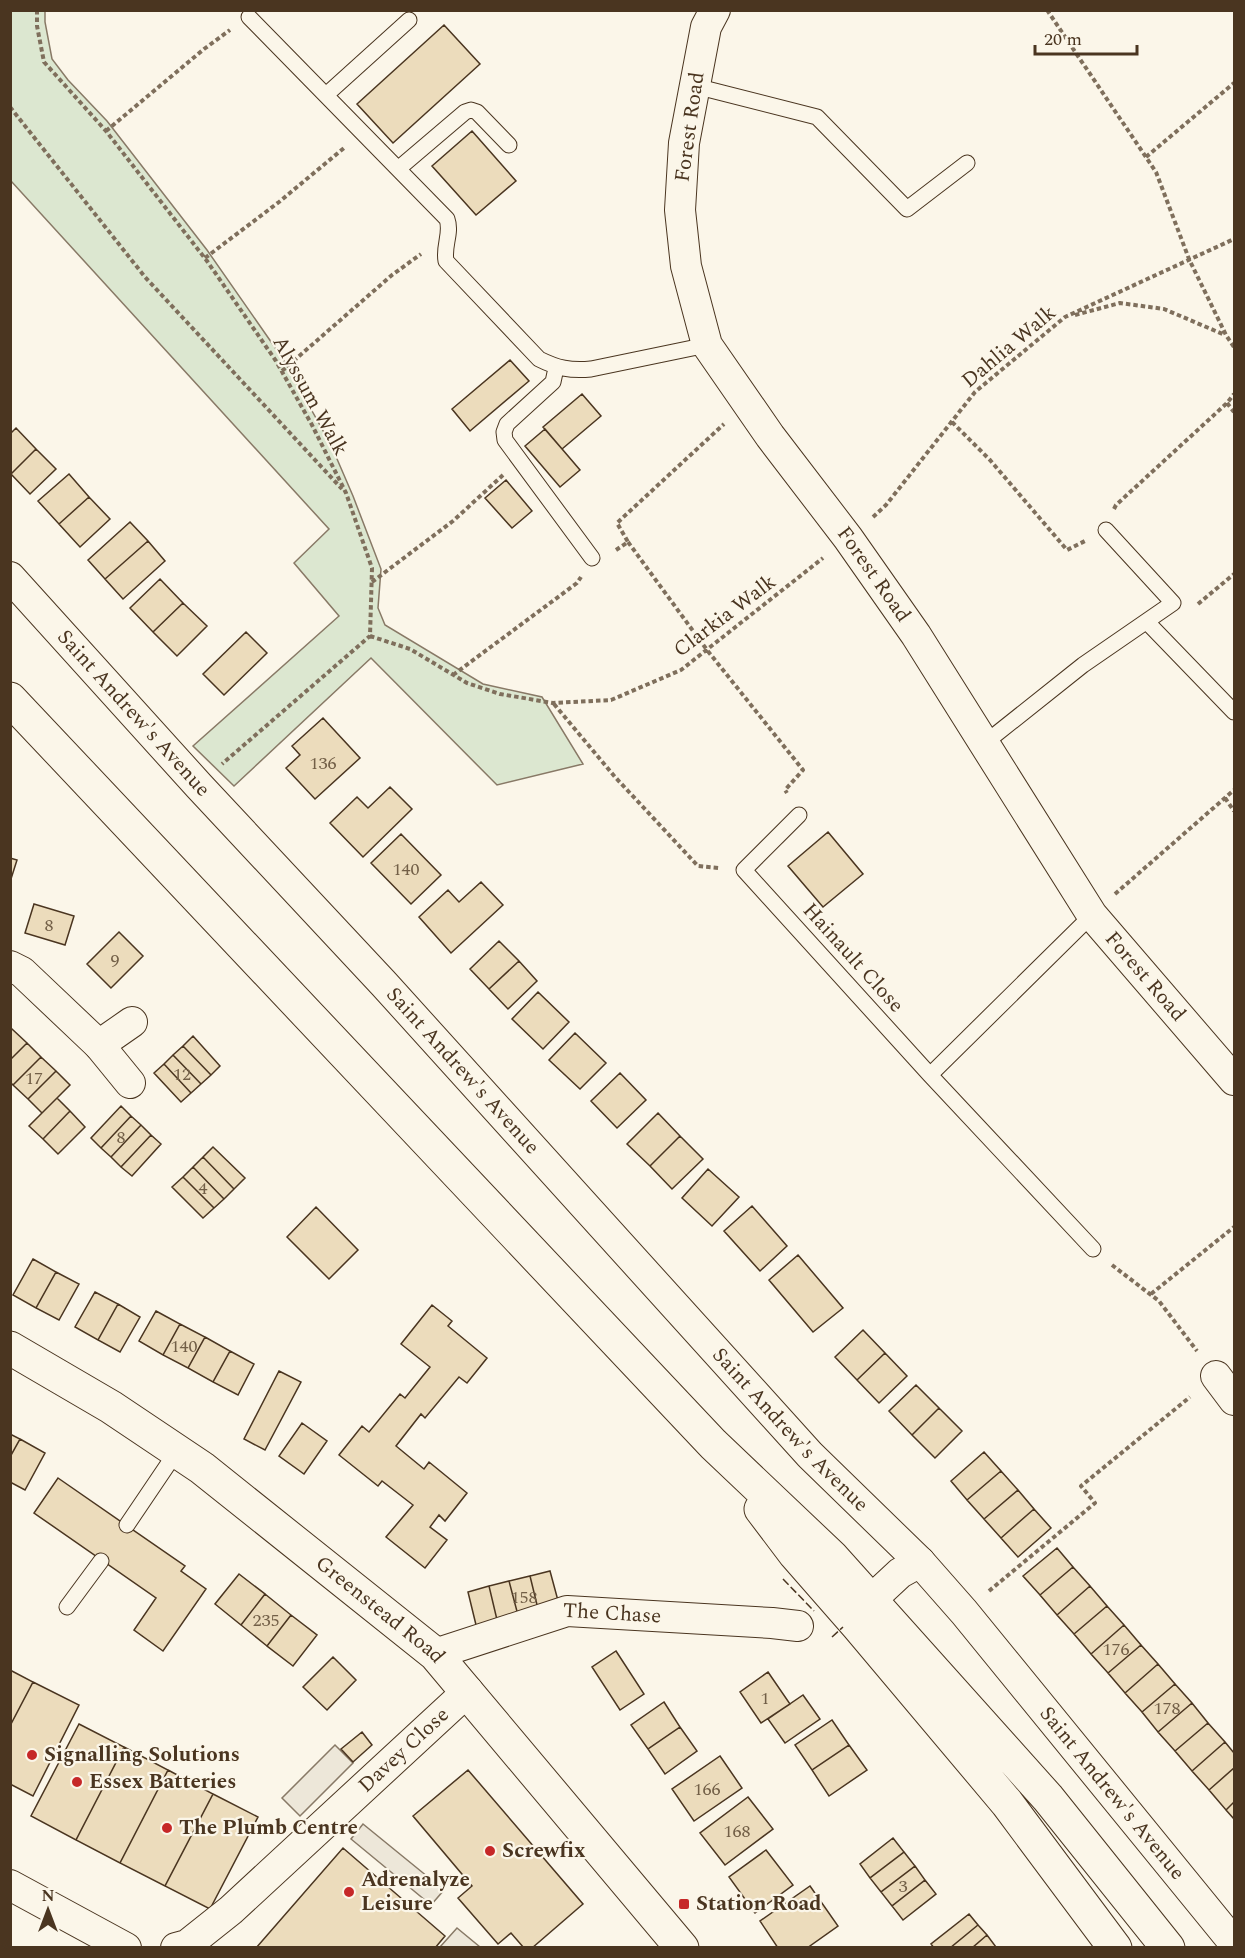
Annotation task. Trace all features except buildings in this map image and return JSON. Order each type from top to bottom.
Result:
[{"type":"main road","points":[[10,699],[714,1444],[823,1546],[1048,1798],[1168,1947]]},
{"type":"main road","name":"Greenstead Road","points":[[10,1348],[111,1407],[202,1468],[435,1654],[682,1947]]},
{"type":"main road","points":[[714,1444],[795,1554],[1007,1803],[1115,1947]]},
{"type":"main road","points":[[871,1600],[866,1610],[872,1620],[958,1719],[981,1772]]},
{"type":"street","name":"Forest Road","points":[[715,10],[706,27],[684,143],[680,210],[686,266],[707,345],[770,436],[848,538],[916,635],[1092,915],[1230,1067]]},
{"type":"street","name":"Saint Andrew's Avenue","points":[[10,577],[199,786],[384,984],[810,1455],[920,1562],[964,1612],[1234,1943]]},
{"type":"street","points":[[10,966],[22,972],[99,1045],[130,1083]]},
{"type":"street","points":[[99,1045],[132,1022]]},
{"type":"street","points":[[1216,1376],[1234,1400]]},
{"type":"street","points":[[871,1600],[900,1573],[920,1562]]},
{"type":"street","name":"The Chase","points":[[435,1654],[567,1611],[798,1626]]},
{"type":"street","name":"Davey Close","points":[[176,1947],[187,1945],[231,1911],[468,1691]]},
{"type":"street","points":[[10,1885],[126,1947]]},
{"type":"lane","points":[[249,17],[447,219],[450,227],[445,253],[446,261],[522,344],[539,359],[556,368],[591,369],[707,345]]},
{"type":"lane","points":[[326,95],[409,21]]},
{"type":"lane","points":[[695,86],[817,117],[907,209],[967,163]]},
{"type":"lane","points":[[398,169],[465,112],[471,110],[477,112],[509,145]]},
{"type":"lane","points":[[556,368],[553,382],[507,424],[504,432],[505,440],[592,558]]},
{"type":"lane","points":[[985,743],[1083,665],[1173,603],[1106,530]]},
{"type":"lane","points":[[1147,622],[1234,712]]},
{"type":"lane","points":[[744,870],[799,815]]},
{"type":"lane","name":"Hainault Close","points":[[744,870],[1093,1250]]},
{"type":"lane","points":[[930,1075],[1092,915]]},
{"type":"lane","points":[[127,1525],[177,1451]]},
{"type":"lane","points":[[67,1607],[101,1561]]},
{"type":"path","name":"Alyssum Walk","points":[[38,10],[37,26],[44,62],[106,131],[205,258],[282,372],[312,425],[346,493],[372,568],[370,636]]},
{"type":"path","points":[[1047,10],[1156,172],[1189,259],[1226,336],[1234,347]]},
{"type":"path","points":[[106,131],[204,49],[249,17]]},
{"type":"path","points":[[1146,157],[1234,83]]},
{"type":"path","points":[[10,106],[145,277],[346,493]]},
{"type":"path","points":[[205,258],[279,202],[363,133]]},
{"type":"path","name":"Dahlia Walk","points":[[848,538],[886,505],[975,392],[1065,317],[1234,239]]},
{"type":"path","points":[[282,372],[392,275],[424,252],[445,253]]},
{"type":"path","points":[[1065,317],[1120,303],[1164,309],[1226,336]]},
{"type":"path","points":[[952,422],[990,460],[1067,550],[1106,530],[1116,505],[1234,394]]},
{"type":"path","points":[[1227,403],[1234,412]]},
{"type":"path","points":[[749,406],[718,428],[617,523],[628,542],[706,651],[803,770],[785,790],[799,815]]},
{"type":"path","points":[[372,582],[453,521],[519,461]]},
{"type":"path","name":"Clarkia Walk","points":[[370,636],[411,649],[467,683],[500,694],[553,704],[611,700],[681,670],[848,538]]},
{"type":"path","points":[[453,675],[577,583],[592,558],[600,559],[628,542]]},
{"type":"path","points":[[199,786],[370,636]]},
{"type":"path","points":[[553,704],[615,777],[698,866],[744,870]]},
{"type":"path","points":[[1092,915],[1234,790]]},
{"type":"path","points":[[1225,798],[1234,811]]},
{"type":"path","points":[[1151,1294],[1234,1227]]},
{"type":"path","points":[[964,1612],[1095,1503],[1081,1486],[1216,1376],[1159,1301],[1093,1250]]},
{"type":"green space","points":[[11,10],[45,11],[52,59],[68,80],[107,121],[207,250],[283,359],[331,445],[381,569],[378,608],[385,625],[483,684],[542,697],[583,764],[497,785],[371,658],[234,786],[193,746],[339,616],[294,563],[329,529],[11,181]]},
{"type":"shaded area","points":[[335,1745],[353,1763],[300,1816],[282,1798]]},
{"type":"shaded area","points":[[363,1824],[444,1890],[431,1905],[351,1839]]},
{"type":"shaded area","points":[[457,1928],[480,1947],[440,1947]]},
{"type":"fence","points":[[783,1579],[814,1611]]},
{"type":"fence","points":[[832,1637],[843,1627]]},
{"type":"place","name":"Signalling Solutions","points":[[32,1755]]},
{"type":"place","name":"Essex Batteries","points":[[77,1782]]},
{"type":"place","name":"The Plumb Centre","points":[[167,1828]]},
{"type":"place","name":"Screwfix","points":[[490,1851]]},
{"type":"place","name":"Adrenalyze Leisure","points":[[349,1892]]},
{"type":"place","name":"Station Road","points":[[684,1904]]}]
